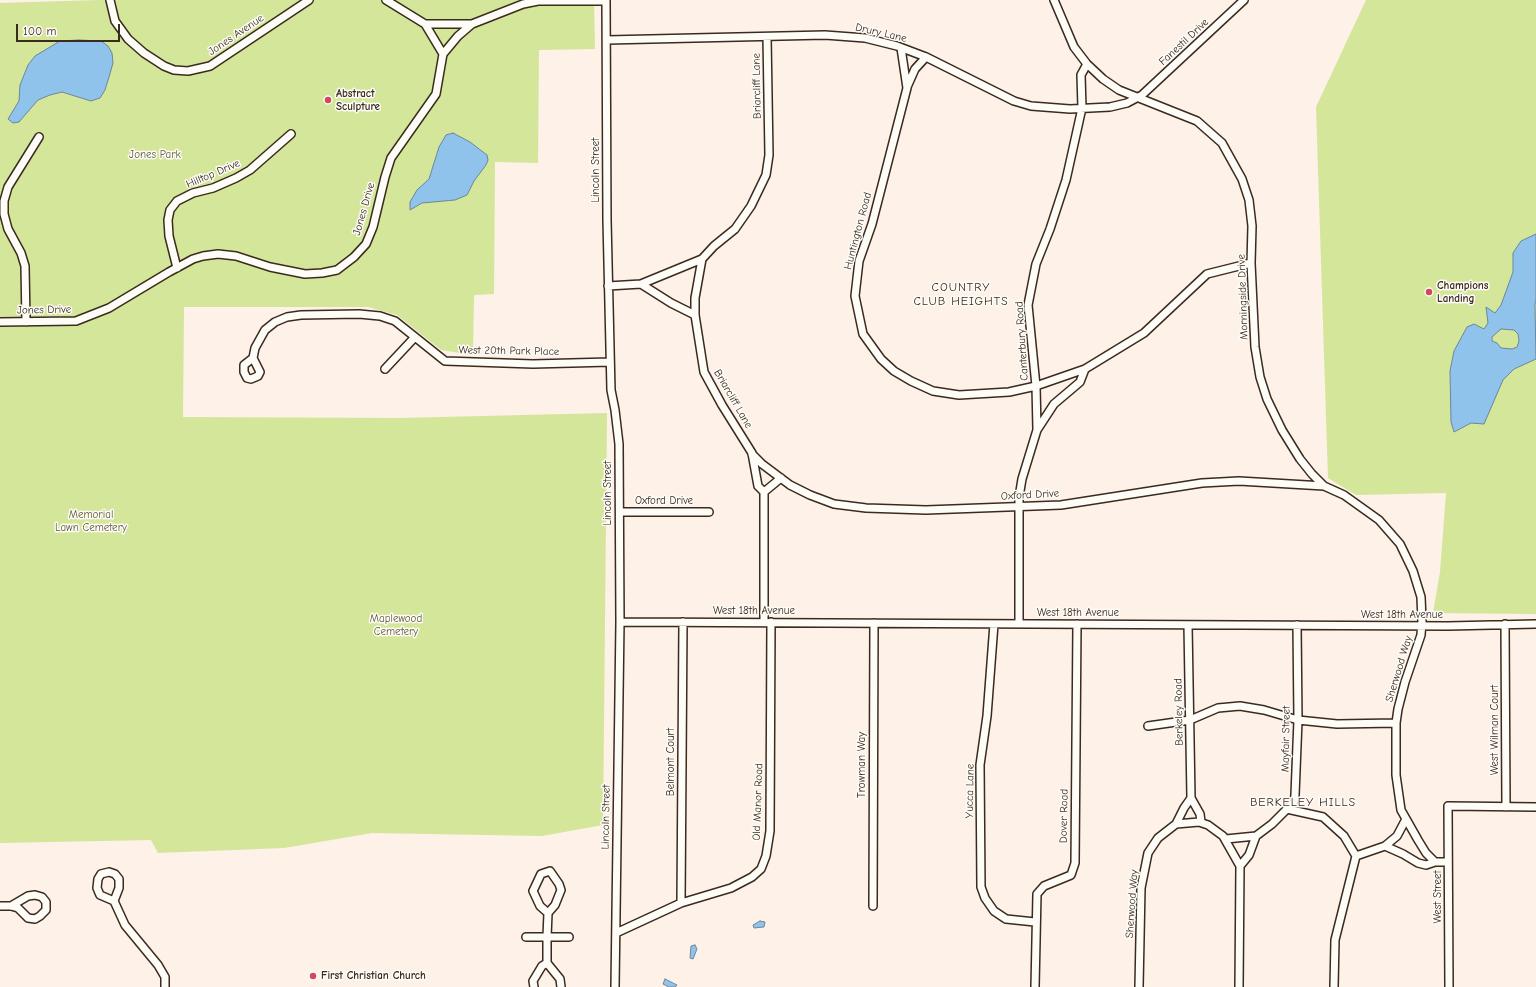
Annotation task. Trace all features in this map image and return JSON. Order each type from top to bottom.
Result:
[{"type":"street","name":"Jones Avenue","points":[[110,0],[115,21],[128,39],[144,53],[164,66],[174,70],[188,71],[210,66],[309,0]]},
{"type":"street","points":[[386,0],[425,24],[443,54]]},
{"type":"street","name":"Jones Drive","points":[[0,322],[76,321],[109,308],[193,259],[218,254],[305,274],[337,270],[354,257],[366,244],[373,226],[391,158],[436,94],[443,54],[458,36],[472,24],[523,4],[538,1],[606,0]]},
{"type":"street","name":"Lincoln Street","points":[[606,0],[610,390],[615,410],[619,444],[620,512],[615,987]]},
{"type":"street","name":"Morningside Drive","points":[[1054,0],[1074,47],[1087,64],[1103,79],[1120,90],[1137,98],[1197,121],[1222,143],[1242,179],[1249,200],[1252,226],[1251,263],[1256,347],[1260,377],[1267,399],[1282,430],[1300,459],[1324,486],[1344,495],[1379,520],[1400,544],[1413,570],[1420,597],[1422,626]]},
{"type":"street","name":"Fanestil Drive","points":[[1137,98],[1148,90],[1244,0]]},
{"type":"street","points":[[425,24],[472,24]]},
{"type":"street","name":"Drury Lane","points":[[607,40],[824,35],[865,38],[926,57],[1014,101],[1032,106],[1082,108],[1110,106],[1137,98]]},
{"type":"street","name":"Briarcliff Lane","points":[[767,37],[769,155],[766,175],[751,206],[735,229],[714,246],[702,259],[695,298],[694,315],[704,372],[722,405],[752,453],[758,486],[764,492],[768,622]]},
{"type":"street","name":"Huntington Road","points":[[901,48],[907,88],[872,224],[859,261],[855,296],[863,334],[881,359],[894,371],[933,391],[959,395],[1008,392],[1036,386],[1085,369],[1144,333],[1207,274],[1251,263]]},
{"type":"street","points":[[907,88],[915,69],[926,57]]},
{"type":"street","name":"Canterbury Road","points":[[1019,624],[1018,508],[1022,479],[1037,430],[1036,386],[1028,305],[1032,278],[1066,180],[1082,108],[1080,82],[1083,70],[1087,64]]},
{"type":"street","name":"Hilltop Drive","points":[[177,268],[169,236],[168,220],[170,210],[177,201],[193,193],[213,188],[250,170],[291,134]]},
{"type":"street","points":[[26,322],[25,266],[21,253],[8,229],[4,214],[4,201],[8,187],[29,150],[39,137]]},
{"type":"street","points":[[608,286],[641,284],[702,259]]},
{"type":"street","points":[[641,284],[671,303],[694,315]]},
{"type":"street","name":"West 20th Park Place","points":[[253,358],[255,348],[265,330],[275,322],[301,315],[359,314],[380,316],[395,321],[445,361],[610,362]]},
{"type":"street","points":[[385,369],[415,337]]},
{"type":"street","points":[[1037,430],[1054,404],[1080,382],[1084,376],[1085,369]]},
{"type":"street","name":"Oxford Drive","points":[[752,453],[762,464],[781,478],[810,495],[834,504],[858,507],[926,510],[1018,508],[1061,505],[1202,483],[1256,481],[1324,486]]},
{"type":"street","points":[[764,492],[781,478]]},
{"type":"street","name":"Oxford Drive","points":[[620,512],[709,512]]},
{"type":"street","name":"West 18th Avenue","points":[[620,622],[1422,626],[1536,624]]},
{"type":"street","name":"Belmont Court","points":[[681,903],[683,622]]},
{"type":"street","name":"Old Manor Road","points":[[616,933],[681,903],[731,888],[752,877],[760,869],[766,856],[770,831],[768,622]]},
{"type":"street","name":"Trowman Way","points":[[873,906],[874,623]]},
{"type":"street","name":"Yucca Lane","points":[[994,624],[987,716],[980,765],[981,887],[985,898],[994,911],[1006,919],[1036,922]]},
{"type":"street","name":"Dover Road","points":[[1035,987],[1037,894],[1044,886],[1071,875],[1075,863],[1077,624]]},
{"type":"street","name":"West Wilman Court","points":[[1505,624],[1506,807]]},
{"type":"street","name":"Berkeley Road","points":[[1188,625],[1192,798],[1200,814],[1201,822]]},
{"type":"street","name":"Mayfair Street","points":[[1256,836],[1272,824],[1294,802],[1298,720],[1297,625]]},
{"type":"street","name":"Sherwood Way","points":[[1422,626],[1405,682],[1396,723],[1396,776],[1401,810],[1426,853],[1435,862]]},
{"type":"street","points":[[1148,726],[1190,720],[1218,708],[1240,706],[1264,710],[1298,720],[1337,724],[1396,723]]},
{"type":"street","points":[[1176,824],[1184,808],[1192,798]]},
{"type":"street","name":"West Street","points":[[1449,987],[1448,806],[1506,807]]},
{"type":"street","points":[[1506,807],[1536,807]]},
{"type":"street","points":[[1287,809],[1323,817],[1344,836],[1356,856],[1335,940],[1334,987]]},
{"type":"street","points":[[1356,856],[1385,846],[1397,836],[1406,819]]},
{"type":"street","points":[[1176,824],[1201,822],[1208,825],[1226,839],[1240,866],[1238,987]]},
{"type":"street","name":"Sherwood Way","points":[[1139,987],[1141,888],[1144,867],[1148,853],[1158,838],[1176,824]]},
{"type":"street","points":[[1226,839],[1256,836],[1249,855],[1240,866]]},
{"type":"street","points":[[1385,846],[1418,863],[1426,865],[1435,862],[1448,862]]},
{"type":"street","points":[[548,914],[540,906],[533,891],[541,874],[550,872],[560,884],[561,890],[555,905],[548,914],[547,963],[560,979],[561,987]]},
{"type":"street","points":[[0,906],[11,906],[18,908],[28,918],[35,919],[46,910],[46,902],[42,897],[35,895],[28,896],[11,906]]},
{"type":"street","points":[[114,901],[125,925],[158,965],[165,977],[165,987]]},
{"type":"street","points":[[526,937],[569,937]]},
{"type":"street","points":[[534,987],[533,981],[542,966],[547,963]]},
{"type":"green space","points":[[99,0],[594,0],[595,49],[539,50],[538,163],[495,162],[494,294],[474,295],[473,355],[441,350],[397,315],[368,307],[184,307],[183,417],[400,418],[607,413],[603,825],[542,836],[372,833],[284,848],[158,853],[151,840],[0,843],[0,3]]},
{"type":"green space","name":"Champions Landing","points":[[1366,0],[1536,0],[1536,614],[1433,613],[1440,572],[1446,493],[1356,495],[1328,478],[1316,107]]},
{"type":"water","points":[[60,41],[101,41],[108,46],[112,53],[113,63],[105,90],[100,98],[91,101],[62,92],[38,100],[19,122],[13,123],[8,119],[19,101],[20,85],[28,65],[35,56]]},
{"type":"water","points":[[453,133],[470,142],[487,155],[488,160],[486,165],[474,181],[467,195],[455,200],[422,203],[410,210],[410,202],[417,190],[429,179],[439,147],[446,135]]},
{"type":"water","points":[[1536,234],[1536,359],[1514,369],[1503,380],[1484,424],[1471,423],[1454,432],[1451,422],[1450,371],[1454,351],[1467,327],[1474,324],[1484,329],[1488,323],[1486,307],[1495,313],[1501,305],[1513,272],[1513,253],[1521,241]],"holes":[[[1501,329],[1514,330],[1518,334],[1519,341],[1517,347],[1512,349],[1501,348],[1497,343],[1492,341],[1492,337]]]},
{"type":"water","points":[[760,921],[765,922],[764,927],[754,928],[753,925]]},
{"type":"water","points":[[695,945],[697,949],[693,959],[690,958],[691,946]]},
{"type":"water","points":[[665,979],[677,985],[675,987],[669,987],[663,984]]},
{"type":"place","name":"Abstract Sculpture","points":[[328,100]]},
{"type":"place","name":"Champions Landing","points":[[1429,292]]},
{"type":"place","name":"First Christian Church","points":[[313,976]]},
{"type":"district","name":"COUNTRY CLUB HEIGHTS","points":[[961,295]]},
{"type":"district","name":"BERKELEY HILLS","points":[[1303,803]]},
{"type":"park label","name":"Jones Park","points":[[155,155]]},
{"type":"park label","name":"Memorial Lawn Cemetery","points":[[91,521]]},
{"type":"park label","name":"Maplewood Cemetery","points":[[396,625]]}]
